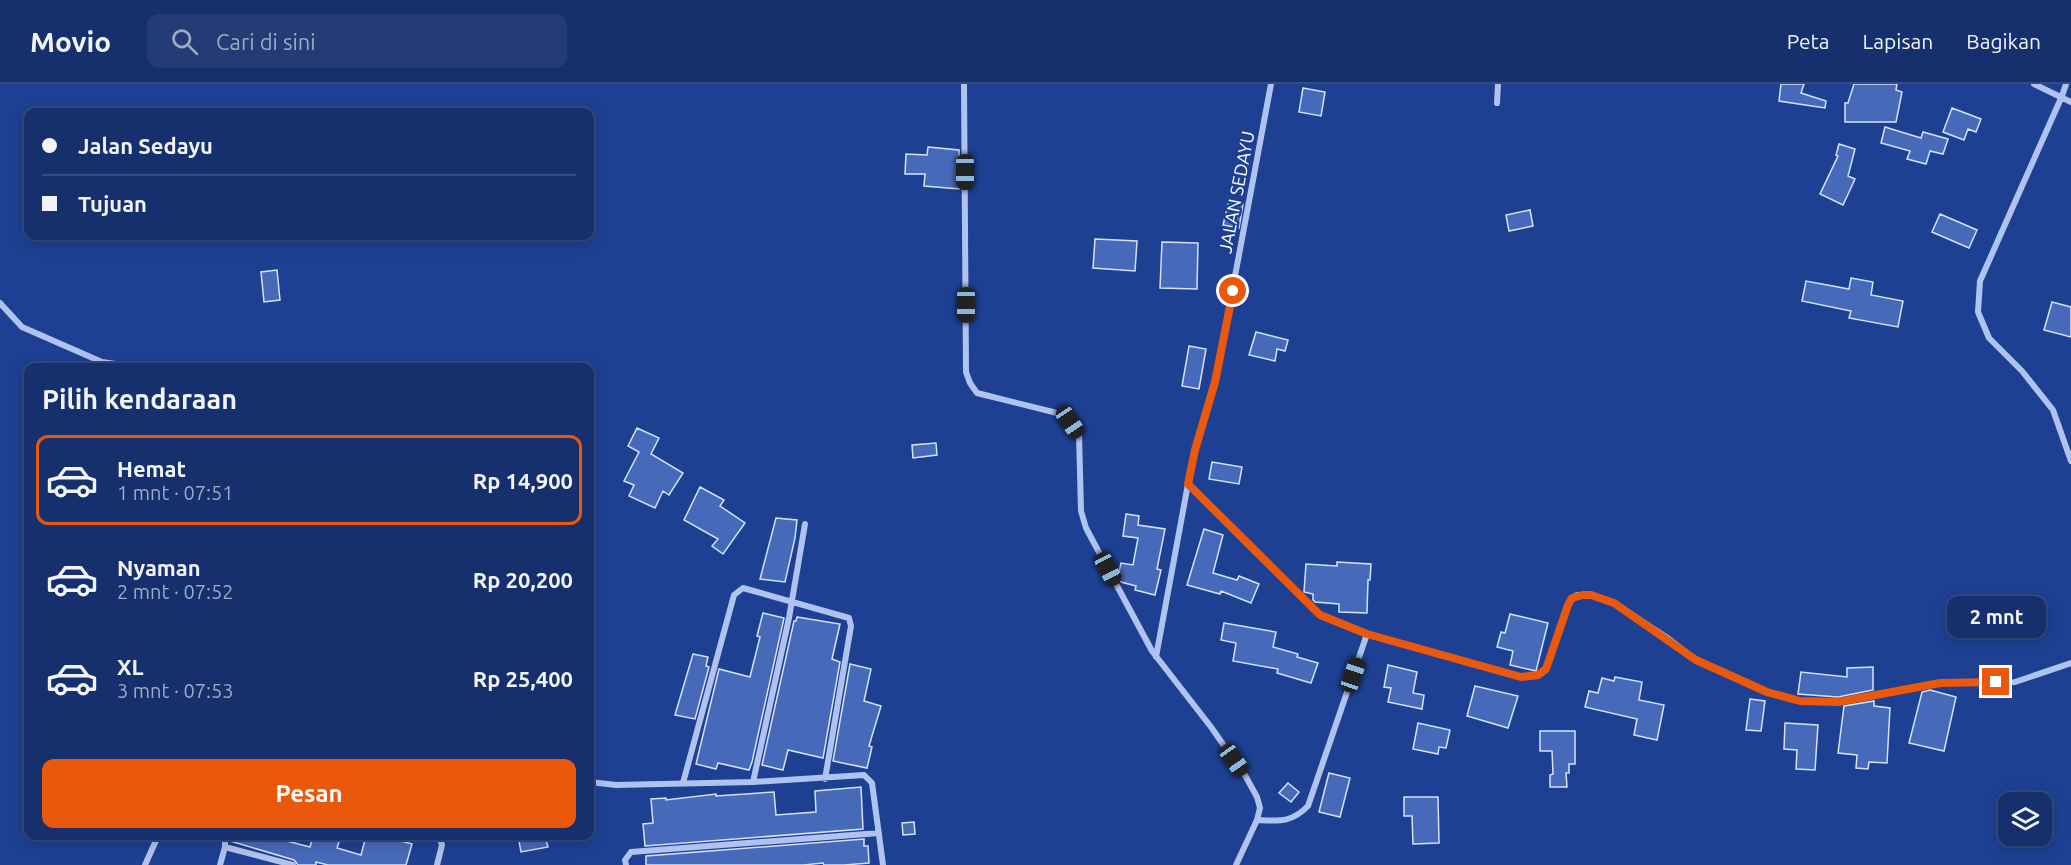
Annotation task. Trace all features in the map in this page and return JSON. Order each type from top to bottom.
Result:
[{"type":"street","points":[[964,84],[966,372],[977,393],[1057,413],[1070,422],[1079,434],[1082,520],[1156,657],[1211,726],[1257,797],[1260,808],[1257,820],[1236,865]]},
{"type":"street","name":"JALAN SEDAYU","points":[[1156,657],[1195,450],[1215,382],[1271,84]]},
{"type":"street","points":[[1497,103],[1498,84]]},
{"type":"street","points":[[2034,84],[2071,102]]},
{"type":"street","points":[[2066,84],[1980,281],[1977,312],[1989,338],[2022,371],[2053,410],[2071,461]]},
{"type":"street","points":[[0,303],[22,327],[109,363]]},
{"type":"street","points":[[1188,484],[1320,615],[1367,634],[1521,677],[1532,677],[1546,669],[1559,628],[1572,598],[1577,595],[1591,595],[1614,603],[1696,660],[1736,680],[1800,701],[1838,702],[1940,683],[2015,682],[2071,663]]},
{"type":"street","points":[[753,782],[806,524]]},
{"type":"street","points":[[683,783],[734,595],[743,588],[849,618],[851,626],[825,778]]},
{"type":"street","points":[[1257,820],[1284,821],[1299,815],[1308,806],[1367,634]]},
{"type":"street","points":[[594,782],[616,785],[753,782],[864,776],[872,783],[883,865]]},
{"type":"street","points":[[626,865],[625,860],[631,852],[879,833]]},
{"type":"street","points":[[145,865],[156,840]]},
{"type":"street","points":[[220,865],[225,840]]},
{"type":"street","points":[[437,865],[442,845],[440,840]]},
{"type":"street","points":[[225,847],[293,865]]},
{"type":"building","points":[[1781,84],[1804,84],[1801,93],[1826,101],[1825,108],[1779,101]]},
{"type":"building","points":[[1854,84],[1897,84],[1896,90],[1902,92],[1896,122],[1845,122],[1845,103],[1848,103]]},
{"type":"building","points":[[1303,88],[1325,92],[1321,116],[1299,112]]},
{"type":"building","points":[[1952,108],[1981,119],[1976,132],[1968,129],[1964,140],[1943,132]]},
{"type":"building","points":[[1885,127],[1921,138],[1923,132],[1948,139],[1943,154],[1930,151],[1926,164],[1907,159],[1910,151],[1881,143]]},
{"type":"building","points":[[1839,144],[1855,149],[1848,176],[1855,179],[1843,205],[1820,194],[1838,156],[1836,155]]},
{"type":"building","points":[[928,147],[959,150],[959,189],[924,186],[925,174],[905,174],[906,154],[927,155]]},
{"type":"building","points":[[1229,200],[1243,204],[1239,228],[1223,225]]},
{"type":"building","points":[[1530,210],[1533,226],[1509,231],[1506,215]]},
{"type":"building","points":[[1940,214],[1977,230],[1969,248],[1932,232]]},
{"type":"building","points":[[1095,239],[1137,241],[1135,271],[1093,268]]},
{"type":"building","points":[[1162,242],[1198,243],[1197,289],[1160,288]]},
{"type":"building","points":[[277,270],[280,300],[264,302],[261,272]]},
{"type":"building","points":[[1851,278],[1873,282],[1871,295],[1903,301],[1898,327],[1849,318],[1851,311],[1802,301],[1806,281],[1849,289]]},
{"type":"building","points":[[2052,302],[2071,307],[2071,337],[2044,330]]},
{"type":"building","points":[[1256,332],[1288,340],[1285,351],[1277,349],[1275,361],[1249,355]]},
{"type":"building","points":[[1189,346],[1206,349],[1199,389],[1182,386]]},
{"type":"building","points":[[637,428],[659,438],[651,454],[683,473],[669,495],[663,491],[655,508],[629,496],[634,485],[624,481],[639,452],[628,446]]},
{"type":"building","points":[[936,443],[937,455],[913,458],[912,445]]},
{"type":"building","points":[[1212,462],[1242,467],[1239,484],[1209,479]]},
{"type":"building","points":[[700,487],[724,500],[720,506],[745,523],[723,554],[712,546],[718,539],[684,520]]},
{"type":"building","points":[[1126,514],[1139,516],[1138,525],[1165,529],[1157,569],[1161,570],[1155,595],[1135,590],[1136,586],[1121,582],[1118,577],[1121,563],[1133,565],[1138,538],[1123,536]]},
{"type":"building","points":[[776,518],[797,520],[785,582],[760,579]]},
{"type":"building","points":[[1204,529],[1223,535],[1213,573],[1237,580],[1239,576],[1259,584],[1251,603],[1221,591],[1220,594],[1187,585]]},
{"type":"building","points":[[1337,562],[1371,564],[1367,613],[1339,612],[1339,604],[1315,602],[1313,594],[1304,592],[1306,564],[1337,566]]},
{"type":"building","points":[[763,613],[784,618],[749,770],[718,763],[716,769],[696,764],[719,669],[750,677],[760,637],[757,636]]},
{"type":"building","points":[[1510,614],[1548,623],[1536,671],[1510,665],[1513,651],[1497,647],[1501,632],[1505,633]]},
{"type":"building","points":[[797,617],[840,624],[832,659],[840,662],[823,758],[788,750],[783,770],[762,765],[794,621]]},
{"type":"building","points":[[1224,623],[1276,632],[1273,647],[1318,663],[1311,683],[1277,673],[1278,669],[1233,661],[1236,643],[1221,640]]},
{"type":"building","points":[[693,654],[708,657],[706,666],[709,667],[695,719],[675,715]]},
{"type":"building","points":[[850,664],[871,669],[864,701],[881,706],[869,746],[872,747],[867,768],[833,761]]},
{"type":"building","points":[[1388,665],[1417,672],[1413,693],[1424,695],[1422,709],[1388,702],[1391,688],[1384,687]]},
{"type":"building","points":[[1873,667],[1873,690],[1838,697],[1798,694],[1801,672],[1847,677],[1847,668]]},
{"type":"building","points":[[1615,677],[1642,682],[1639,700],[1664,705],[1657,740],[1634,735],[1637,719],[1585,707],[1589,691],[1598,693],[1602,678],[1614,681]]},
{"type":"building","points":[[1475,686],[1518,696],[1508,728],[1467,716]]},
{"type":"building","points":[[1930,690],[1956,697],[1944,751],[1909,743],[1922,692]]},
{"type":"building","points":[[1750,699],[1765,701],[1761,731],[1746,730]]},
{"type":"building","points":[[1874,701],[1874,706],[1890,708],[1887,763],[1869,762],[1868,769],[1856,768],[1857,755],[1838,753],[1844,706]]},
{"type":"building","points":[[1418,723],[1450,730],[1446,748],[1439,747],[1438,754],[1413,749]]},
{"type":"building","points":[[1785,723],[1818,725],[1815,770],[1796,769],[1797,750],[1784,749]]},
{"type":"building","points":[[1540,731],[1575,731],[1575,764],[1569,764],[1569,773],[1566,773],[1567,787],[1550,787],[1550,775],[1553,774],[1552,751],[1540,751]]},
{"type":"building","points":[[1329,773],[1350,778],[1340,817],[1319,812]]},
{"type":"building","points":[[1288,783],[1299,792],[1291,802],[1279,793]]},
{"type":"building","points":[[861,787],[863,829],[645,846],[643,824],[653,823],[651,799],[666,798],[666,800],[716,794],[716,796],[774,792],[776,815],[816,812],[815,791]]},
{"type":"building","points":[[1404,797],[1438,797],[1439,843],[1413,844],[1412,816],[1404,816]]},
{"type":"building","points":[[914,822],[915,834],[903,835],[902,823]]},
{"type":"building","points":[[864,839],[864,846],[868,846],[869,863],[646,865],[646,856]]},
{"type":"building","points":[[283,840],[310,847],[312,840],[340,840],[337,848],[361,855],[365,840],[398,840],[412,844],[406,865],[328,865],[316,862],[316,865],[298,865],[294,860],[230,841]]},
{"type":"building","points":[[519,840],[546,840],[548,847],[521,852]]},
{"type":"route","points":[[1233,291],[1215,382],[1195,450],[1188,484],[1320,615],[1367,634],[1521,677],[1532,677],[1546,669],[1565,610],[1572,598],[1577,595],[1591,595],[1614,603],[1696,660],[1736,680],[1800,701],[1838,702],[1940,683],[1996,682]]}]
